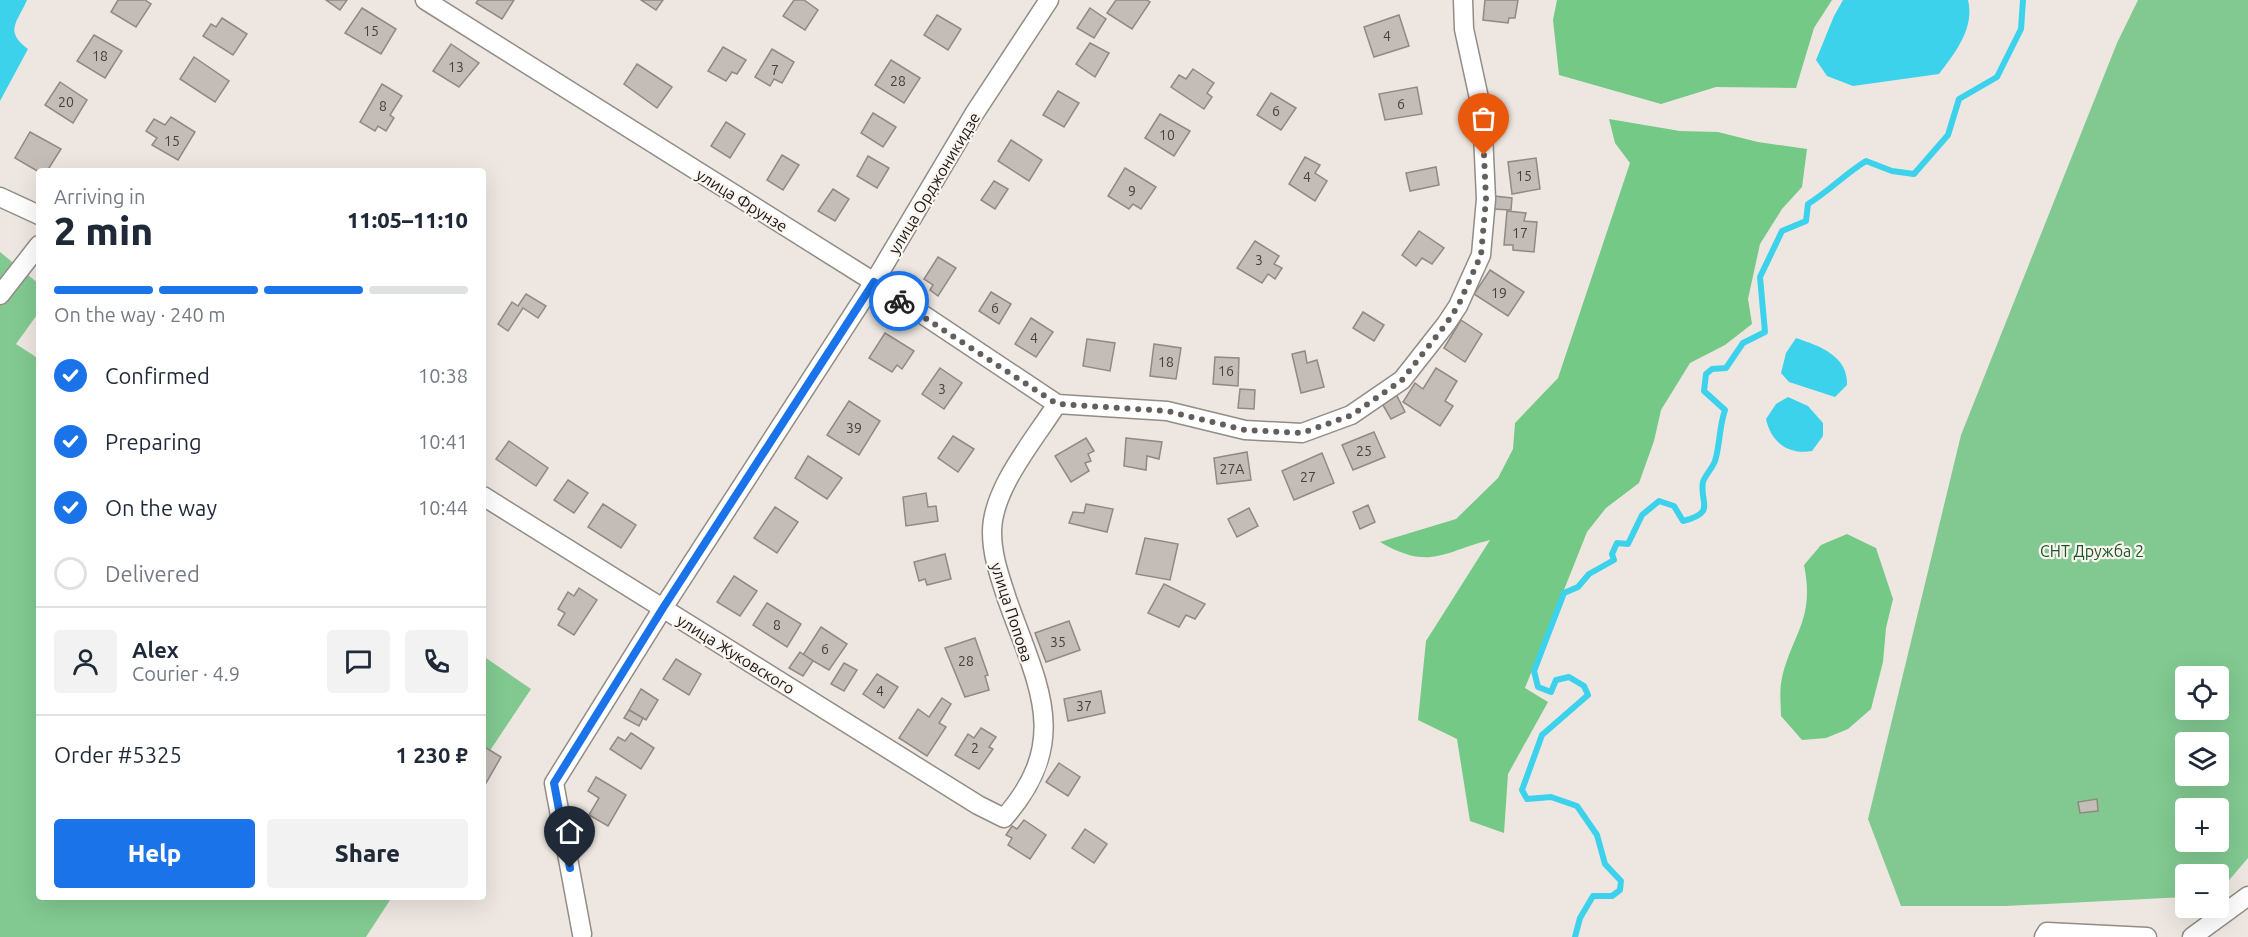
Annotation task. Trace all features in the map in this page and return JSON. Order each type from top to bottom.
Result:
[{"type":"street","name":"улица Фрунзе","points":[[425,0],[874,282],[1057,404]]},
{"type":"street","name":"улица Орджоникидзе","points":[[582,934],[554,783],[663,608],[874,282],[974,114],[1049,0]]},
{"type":"street","points":[[1057,404],[1167,411],[1245,430],[1302,433],[1352,415],[1402,380],[1452,315],[1481,255],[1486,199],[1482,112],[1464,28],[1463,0]]},
{"type":"street","points":[[0,197],[36,214]]},
{"type":"street","points":[[0,295],[36,249]]},
{"type":"street","name":"улица Попова","points":[[989,811],[1004,818],[1017,803],[1036,771],[1044,746],[1045,717],[994,562],[992,531],[1002,490],[1057,404]]},
{"type":"street","name":"улица Жуковского","points":[[486,498],[989,811]]},
{"type":"street","points":[[2192,937],[2207,930],[2248,896]]},
{"type":"street","points":[[2044,937],[2047,932],[2147,937]]},
{"type":"green space","points":[[1557,0],[1832,0],[1814,28],[1796,88],[1716,87],[1661,104],[1559,75],[1553,20]]},
{"type":"green space","name":"СНТ Дружба 2","points":[[2138,0],[2248,0],[2248,858],[2229,880],[2229,864],[2175,864],[2175,898],[2006,906],[1901,906],[1868,819],[1961,435],[2117,43]]},
{"type":"green space","points":[[1609,119],[1680,131],[1718,132],[1758,142],[1807,149],[1802,187],[1782,209],[1760,244],[1748,299],[1752,324],[1725,345],[1690,363],[1661,410],[1654,441],[1639,483],[1606,508],[1587,532],[1525,688],[1548,702],[1508,774],[1504,833],[1470,821],[1457,739],[1418,720],[1426,641],[1490,540],[1447,554],[1424,557],[1397,551],[1380,542],[1456,519],[1498,478],[1513,449],[1515,423],[1558,378],[1630,163],[1615,143]]},
{"type":"green space","points":[[0,252],[36,282],[36,316],[16,344],[36,357],[36,900],[390,900],[366,937],[0,937]]},
{"type":"green space","points":[[1847,534],[1876,548],[1893,599],[1886,628],[1883,662],[1871,709],[1848,729],[1826,738],[1802,740],[1781,716],[1780,692],[1787,662],[1805,613],[1807,584],[1804,565],[1821,545]]},
{"type":"green space","points":[[486,658],[531,689],[486,756]]},
{"type":"water","points":[[0,0],[27,0],[15,26],[15,32],[16,37],[28,49],[0,101]]},
{"type":"water","points":[[1843,0],[1968,0],[1969,20],[1962,40],[1939,74],[1853,86],[1827,76],[1816,60]]},
{"type":"water","points":[[1796,338],[1823,349],[1838,359],[1846,375],[1847,385],[1835,397],[1789,382],[1781,373],[1786,353]]},
{"type":"water","points":[[1788,397],[1808,406],[1823,423],[1823,436],[1812,451],[1788,449],[1776,440],[1768,427],[1766,419],[1776,404]]},
{"type":"building","points":[[118,0],[145,0],[151,4],[136,27],[111,12]]},
{"type":"building","points":[[326,0],[347,0],[340,10]]},
{"type":"building","points":[[478,0],[514,0],[502,19],[476,3]]},
{"type":"building","points":[[641,0],[663,0],[656,10]]},
{"type":"building","points":[[794,0],[804,0],[818,10],[805,30],[783,16]]},
{"type":"building","points":[[1116,0],[1147,0],[1150,2],[1132,29],[1107,13]]},
{"type":"building","points":[[1485,0],[1518,0],[1515,18],[1509,18],[1508,23],[1483,20]]},
{"type":"building","points":[[362,8],[396,29],[381,54],[345,33]]},
{"type":"building","points":[[1090,8],[1106,19],[1094,38],[1077,28]]},
{"type":"building","points":[[937,15],[961,29],[948,50],[924,35]]},
{"type":"building","points":[[1399,15],[1409,46],[1374,57],[1364,27]]},
{"type":"building","points":[[222,18],[247,34],[233,55],[203,36],[211,24],[216,27]]},
{"type":"building","points":[[94,35],[122,51],[105,78],[77,61]]},
{"type":"building","points":[[1090,43],[1109,53],[1095,77],[1076,64]]},
{"type":"building","points":[[451,44],[479,63],[459,87],[433,71]]},
{"type":"building","points":[[723,47],[746,60],[737,74],[732,72],[726,81],[708,71]]},
{"type":"building","points":[[772,49],[794,62],[782,83],[774,79],[770,86],[755,77]]},
{"type":"building","points":[[194,57],[229,81],[215,102],[180,79]]},
{"type":"building","points":[[891,60],[920,78],[904,103],[875,85]]},
{"type":"building","points":[[637,64],[672,87],[657,108],[624,84]]},
{"type":"building","points":[[1193,69],[1214,83],[1207,93],[1212,97],[1204,109],[1171,87],[1179,75],[1186,79]]},
{"type":"building","points":[[60,82],[87,100],[73,123],[45,105]]},
{"type":"building","points":[[382,84],[402,96],[390,115],[394,118],[386,131],[378,126],[375,131],[360,122]]},
{"type":"building","points":[[1417,87],[1422,114],[1385,120],[1379,94]]},
{"type":"building","points":[[1058,91],[1079,103],[1064,127],[1043,115]]},
{"type":"building","points":[[1271,93],[1296,108],[1281,130],[1257,115]]},
{"type":"building","points":[[873,113],[896,127],[883,147],[861,133]]},
{"type":"building","points":[[1160,114],[1190,131],[1174,156],[1145,138]]},
{"type":"building","points":[[171,117],[195,132],[178,160],[152,145],[157,138],[146,131],[154,119],[165,125]]},
{"type":"building","points":[[726,122],[745,134],[730,158],[711,146]]},
{"type":"building","points":[[30,132],[61,149],[49,168],[36,168],[36,170],[15,158]]},
{"type":"building","points":[[1011,140],[1042,160],[1029,181],[998,161]]},
{"type":"building","points":[[782,155],[799,165],[783,190],[767,180]]},
{"type":"building","points":[[868,156],[889,168],[877,188],[857,176]]},
{"type":"building","points":[[1305,157],[1320,165],[1315,173],[1327,181],[1315,201],[1289,184]]},
{"type":"building","points":[[1536,158],[1540,189],[1512,194],[1508,162]]},
{"type":"building","points":[[1436,167],[1439,185],[1410,191],[1406,173]]},
{"type":"building","points":[[1125,168],[1156,187],[1141,209],[1133,204],[1129,209],[1108,196]]},
{"type":"building","points":[[994,181],[1008,189],[995,209],[981,200]]},
{"type":"building","points":[[833,189],[849,199],[835,221],[818,211]]},
{"type":"building","points":[[1494,196],[1512,198],[1511,210],[1493,209]]},
{"type":"building","points":[[1507,211],[1526,213],[1524,221],[1537,222],[1534,252],[1513,250],[1513,245],[1504,245]]},
{"type":"building","points":[[1419,231],[1444,248],[1432,264],[1422,258],[1416,266],[1402,255]]},
{"type":"building","points":[[1255,241],[1279,256],[1274,264],[1282,268],[1275,279],[1268,274],[1262,283],[1237,268]]},
{"type":"building","points":[[938,257],[956,268],[938,296],[930,290],[933,285],[924,279]]},
{"type":"building","points":[[1490,270],[1524,292],[1508,316],[1474,294]]},
{"type":"building","points":[[991,292],[1011,304],[999,324],[979,311]]},
{"type":"building","points":[[526,294],[546,306],[538,318],[523,308],[508,331],[498,324],[512,302],[518,306]]},
{"type":"building","points":[[1363,312],[1384,325],[1374,341],[1353,328]]},
{"type":"building","points":[[1031,318],[1053,332],[1036,357],[1015,344]]},
{"type":"building","points":[[1461,320],[1482,334],[1465,362],[1444,348]]},
{"type":"building","points":[[885,333],[914,351],[902,369],[897,365],[892,372],[869,358]]},
{"type":"building","points":[[1087,339],[1115,343],[1110,371],[1083,366]]},
{"type":"building","points":[[1154,344],[1181,348],[1176,379],[1150,376]]},
{"type":"building","points":[[1305,351],[1307,363],[1317,360],[1324,387],[1301,393],[1292,354]]},
{"type":"building","points":[[1215,357],[1239,358],[1238,386],[1213,384]]},
{"type":"building","points":[[940,368],[962,383],[944,409],[922,394]]},
{"type":"building","points":[[1436,368],[1457,381],[1445,401],[1453,406],[1440,426],[1403,402],[1415,383],[1423,389]]},
{"type":"building","points":[[1240,389],[1255,390],[1254,409],[1238,408]]},
{"type":"building","points":[[1395,392],[1405,412],[1391,419],[1380,400]]},
{"type":"building","points":[[849,401],[880,421],[859,455],[827,435]]},
{"type":"building","points":[[1374,432],[1385,457],[1353,470],[1342,445]]},
{"type":"building","points":[[953,436],[974,449],[958,472],[938,458]]},
{"type":"building","points":[[1086,438],[1094,451],[1088,454],[1091,461],[1085,463],[1089,471],[1071,482],[1055,456]]},
{"type":"building","points":[[1126,438],[1162,442],[1159,459],[1147,456],[1146,470],[1124,466]]},
{"type":"building","points":[[509,441],[548,468],[536,486],[496,459]]},
{"type":"building","points":[[1247,452],[1251,480],[1217,484],[1214,458]]},
{"type":"building","points":[[1322,453],[1334,483],[1294,500],[1282,471]]},
{"type":"building","points":[[808,456],[842,478],[827,499],[795,478]]},
{"type":"building","points":[[568,480],[588,493],[574,513],[554,500]]},
{"type":"building","points":[[926,493],[928,507],[936,506],[938,521],[906,526],[903,497]]},
{"type":"building","points":[[603,504],[636,525],[621,548],[588,527]]},
{"type":"building","points":[[1086,504],[1113,509],[1107,532],[1069,523],[1073,512],[1084,513]]},
{"type":"building","points":[[1368,505],[1375,522],[1360,529],[1353,512]]},
{"type":"building","points":[[775,507],[798,522],[777,553],[754,538]]},
{"type":"building","points":[[1249,508],[1258,526],[1237,537],[1228,519]]},
{"type":"building","points":[[1145,538],[1178,544],[1170,580],[1136,574]]},
{"type":"building","points":[[945,554],[951,579],[927,585],[925,579],[919,581],[914,562]]},
{"type":"building","points":[[734,576],[757,591],[740,616],[717,602]]},
{"type":"building","points":[[1164,584],[1205,604],[1195,619],[1186,615],[1179,627],[1148,613]]},
{"type":"building","points":[[579,588],[597,600],[574,635],[558,625],[565,613],[558,609],[568,592],[574,596]]},
{"type":"building","points":[[767,603],[801,624],[787,647],[753,625]]},
{"type":"building","points":[[1069,621],[1080,650],[1046,662],[1035,633]]},
{"type":"building","points":[[821,627],[847,644],[829,670],[803,655]]},
{"type":"building","points":[[975,638],[988,675],[985,676],[989,690],[965,697],[945,648]]},
{"type":"building","points":[[800,652],[813,661],[803,676],[789,668]]},
{"type":"building","points":[[676,659],[701,674],[689,695],[663,679]]},
{"type":"building","points":[[844,663],[857,670],[844,691],[831,684]]},
{"type":"building","points":[[877,674],[898,687],[884,708],[863,694]]},
{"type":"building","points":[[641,689],[658,700],[646,720],[629,710]]},
{"type":"building","points":[[1101,691],[1105,713],[1068,721],[1064,699]]},
{"type":"building","points":[[942,698],[951,704],[939,723],[946,727],[927,756],[899,738],[918,709],[929,717]]},
{"type":"building","points":[[629,710],[643,718],[639,726],[624,718]]},
{"type":"building","points":[[981,728],[996,737],[989,747],[993,749],[979,769],[955,755],[968,734],[974,738]]},
{"type":"building","points":[[631,733],[654,748],[641,769],[610,749],[618,737],[625,741]]},
{"type":"building","points":[[486,748],[501,757],[486,783]]},
{"type":"building","points":[[1059,763],[1080,777],[1068,796],[1046,782]]},
{"type":"building","points":[[596,777],[626,795],[608,826],[589,815],[599,798],[588,791]]},
{"type":"building","points":[[2097,799],[2098,811],[2080,813],[2078,802]]},
{"type":"building","points":[[1024,820],[1046,835],[1030,859],[1008,845],[1012,838],[1006,835],[1012,826],[1017,829]]},
{"type":"building","points":[[1085,829],[1107,844],[1094,863],[1072,848]]},
{"type":"waterway","points":[[1575,937],[1580,918],[1593,896],[1612,896],[1620,890],[1621,881],[1605,864],[1597,835],[1577,806],[1551,797],[1527,799],[1522,790],[1542,735],[1588,695],[1584,686],[1569,677],[1556,680],[1551,692],[1538,687],[1534,671],[1564,593],[1578,587],[1589,574],[1614,560],[1612,554],[1617,543],[1628,544],[1642,515],[1659,501],[1674,506],[1683,521],[1700,514],[1704,506],[1703,482],[1715,461],[1725,410],[1704,391],[1706,374],[1712,369],[1726,368],[1743,343],[1765,332],[1760,277],[1782,231],[1806,221],[1808,204],[1866,161],[1892,171],[1914,174],[1948,135],[1959,99],[1997,77],[2021,29],[2023,0]]},
{"type":"way so far","points":[[899,301],[1057,404],[1167,411],[1245,430],[1302,433],[1352,415],[1402,380],[1458,306],[1481,255],[1486,199],[1484,155]]},
{"type":"route","points":[[570,868],[554,783],[663,608],[874,282],[899,301]]}]
